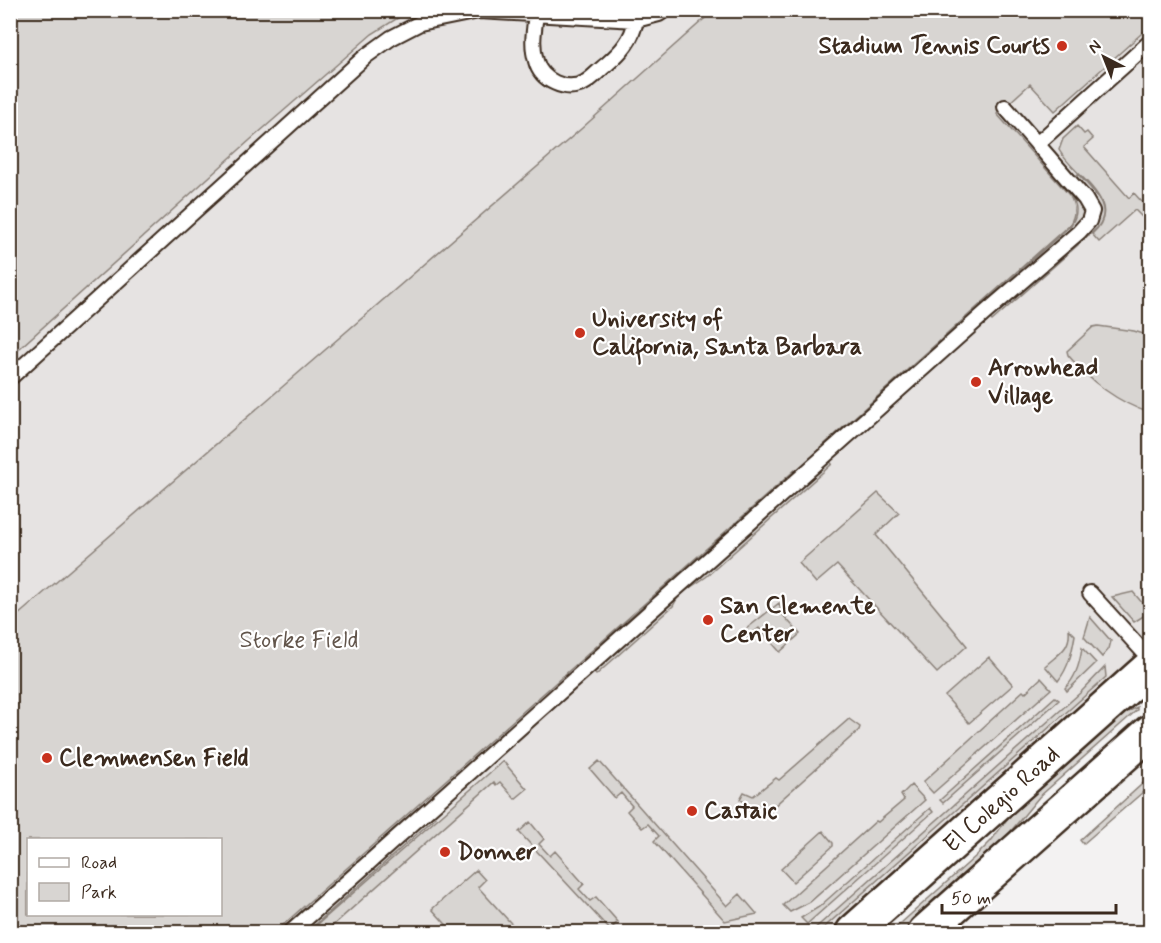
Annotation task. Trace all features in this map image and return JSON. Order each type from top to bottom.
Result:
[{"type":"main road","name":"El Colegio Road","points":[[853,933],[1150,667]]},
{"type":"main road","name":"El Colegio Road","points":[[925,933],[1150,732]]},
{"type":"lane","points":[[10,378],[366,56],[391,38],[420,24],[479,11],[636,20],[659,14],[665,10]]},
{"type":"lane","points":[[536,14],[533,41],[536,63],[547,78],[558,85],[572,87],[585,82],[624,49],[634,32],[636,20]]},
{"type":"lane","points":[[1037,144],[1150,42]]},
{"type":"lane","points":[[291,933],[1089,221],[1092,211],[1085,199],[1005,107]]},
{"type":"lane","points":[[1090,593],[1150,659]]},
{"type":"shaded area","name":"University of California, Santa Barbara","points":[[10,11],[1150,11],[1150,655],[843,932],[11,932]]},
{"type":"green space","points":[[10,11],[409,11],[372,34],[249,141],[11,356]]},
{"type":"green space","name":"Storke Field","points":[[713,11],[1150,11],[1150,26],[1055,111],[1030,84],[997,114],[1070,196],[1074,210],[1070,224],[819,449],[832,464],[706,577],[679,595],[673,606],[596,675],[583,660],[796,469],[275,932],[11,932],[10,622],[581,129]]},
{"type":"green space","points":[[1077,126],[1093,139],[1084,147],[1129,198],[1134,193],[1150,211],[1150,225],[1135,210],[1099,242],[1092,234],[1101,222],[1104,211],[1101,200],[1059,150],[1063,139]]},
{"type":"green space","points":[[1078,174],[1099,199],[1103,213],[1102,220],[1097,228],[992,321],[980,306],[1071,225],[1076,209],[1071,196],[1064,187]]},
{"type":"green space","points":[[1093,327],[1134,331],[1150,336],[1150,413],[1138,409],[1105,390],[1085,374],[1068,355],[1067,351]]},
{"type":"green space","points":[[878,493],[899,513],[876,535],[967,646],[937,673],[837,565],[816,583],[799,563]]},
{"type":"green space","points":[[1133,592],[1150,612],[1134,622],[1112,597]]},
{"type":"green space","points":[[779,603],[782,614],[800,634],[780,652],[759,628],[746,639],[741,633]]},
{"type":"green space","points":[[1090,617],[1111,641],[1109,649],[1102,657],[1084,637]]},
{"type":"green space","points":[[1069,629],[1075,635],[1073,647],[1058,681],[1045,666],[1066,646]]},
{"type":"green space","points":[[1082,648],[1096,663],[1067,691],[1065,688],[1077,670]]},
{"type":"green space","points":[[989,657],[1013,685],[969,723],[945,696]]},
{"type":"green space","points":[[1105,667],[1106,677],[819,932],[811,932],[1080,693]]},
{"type":"green space","points":[[1041,678],[1051,689],[933,793],[923,782],[1023,691],[1025,693]]},
{"type":"green space","points":[[1055,697],[1059,700],[943,803],[940,800]]},
{"type":"green space","points":[[1137,707],[1137,710],[1039,797],[988,859],[906,932],[891,932],[976,856],[991,841],[1013,811],[1118,717]]},
{"type":"green space","points":[[849,719],[860,727],[859,730],[764,815],[760,817],[740,799],[744,792],[753,796],[776,778],[779,780]]},
{"type":"green space","points":[[503,761],[527,789],[515,799],[500,782],[496,785],[494,782],[329,929],[331,932],[309,932]]},
{"type":"green space","points":[[599,761],[727,906],[740,894],[757,914],[725,921],[654,841],[659,836],[648,824],[642,828],[627,811],[632,806],[621,793],[615,798],[590,769]]},
{"type":"green space","points":[[1150,777],[1150,786],[1083,844],[1080,840]]},
{"type":"green space","points":[[911,785],[925,800],[810,902],[790,912],[783,905],[876,821],[878,822],[904,800],[901,795]]},
{"type":"green space","points":[[422,804],[435,818],[307,932],[278,932]]},
{"type":"green space","points":[[930,808],[933,812],[807,924],[801,918],[819,907]]},
{"type":"green space","points":[[530,822],[544,839],[539,844],[550,856],[555,851],[584,884],[579,889],[590,901],[596,897],[618,922],[613,926],[618,932],[612,932],[519,832]]},
{"type":"green space","points":[[823,831],[833,846],[793,882],[781,869]]},
{"type":"green space","points":[[476,870],[485,880],[478,887],[519,932],[453,932],[432,909]]},
{"type":"place","name":"Stadium Tennis Courts","points":[[1062,46]]},
{"type":"place","name":"University of California, Santa Barbara","points":[[580,333]]},
{"type":"place","name":"Arrowhead Village","points":[[976,382]]},
{"type":"place","name":"San Clemente Center","points":[[708,620]]},
{"type":"place","name":"Clemmensen Field","points":[[47,758]]},
{"type":"place","name":"Castaic","points":[[692,811]]},
{"type":"place","name":"Donner","points":[[445,852]]}]
